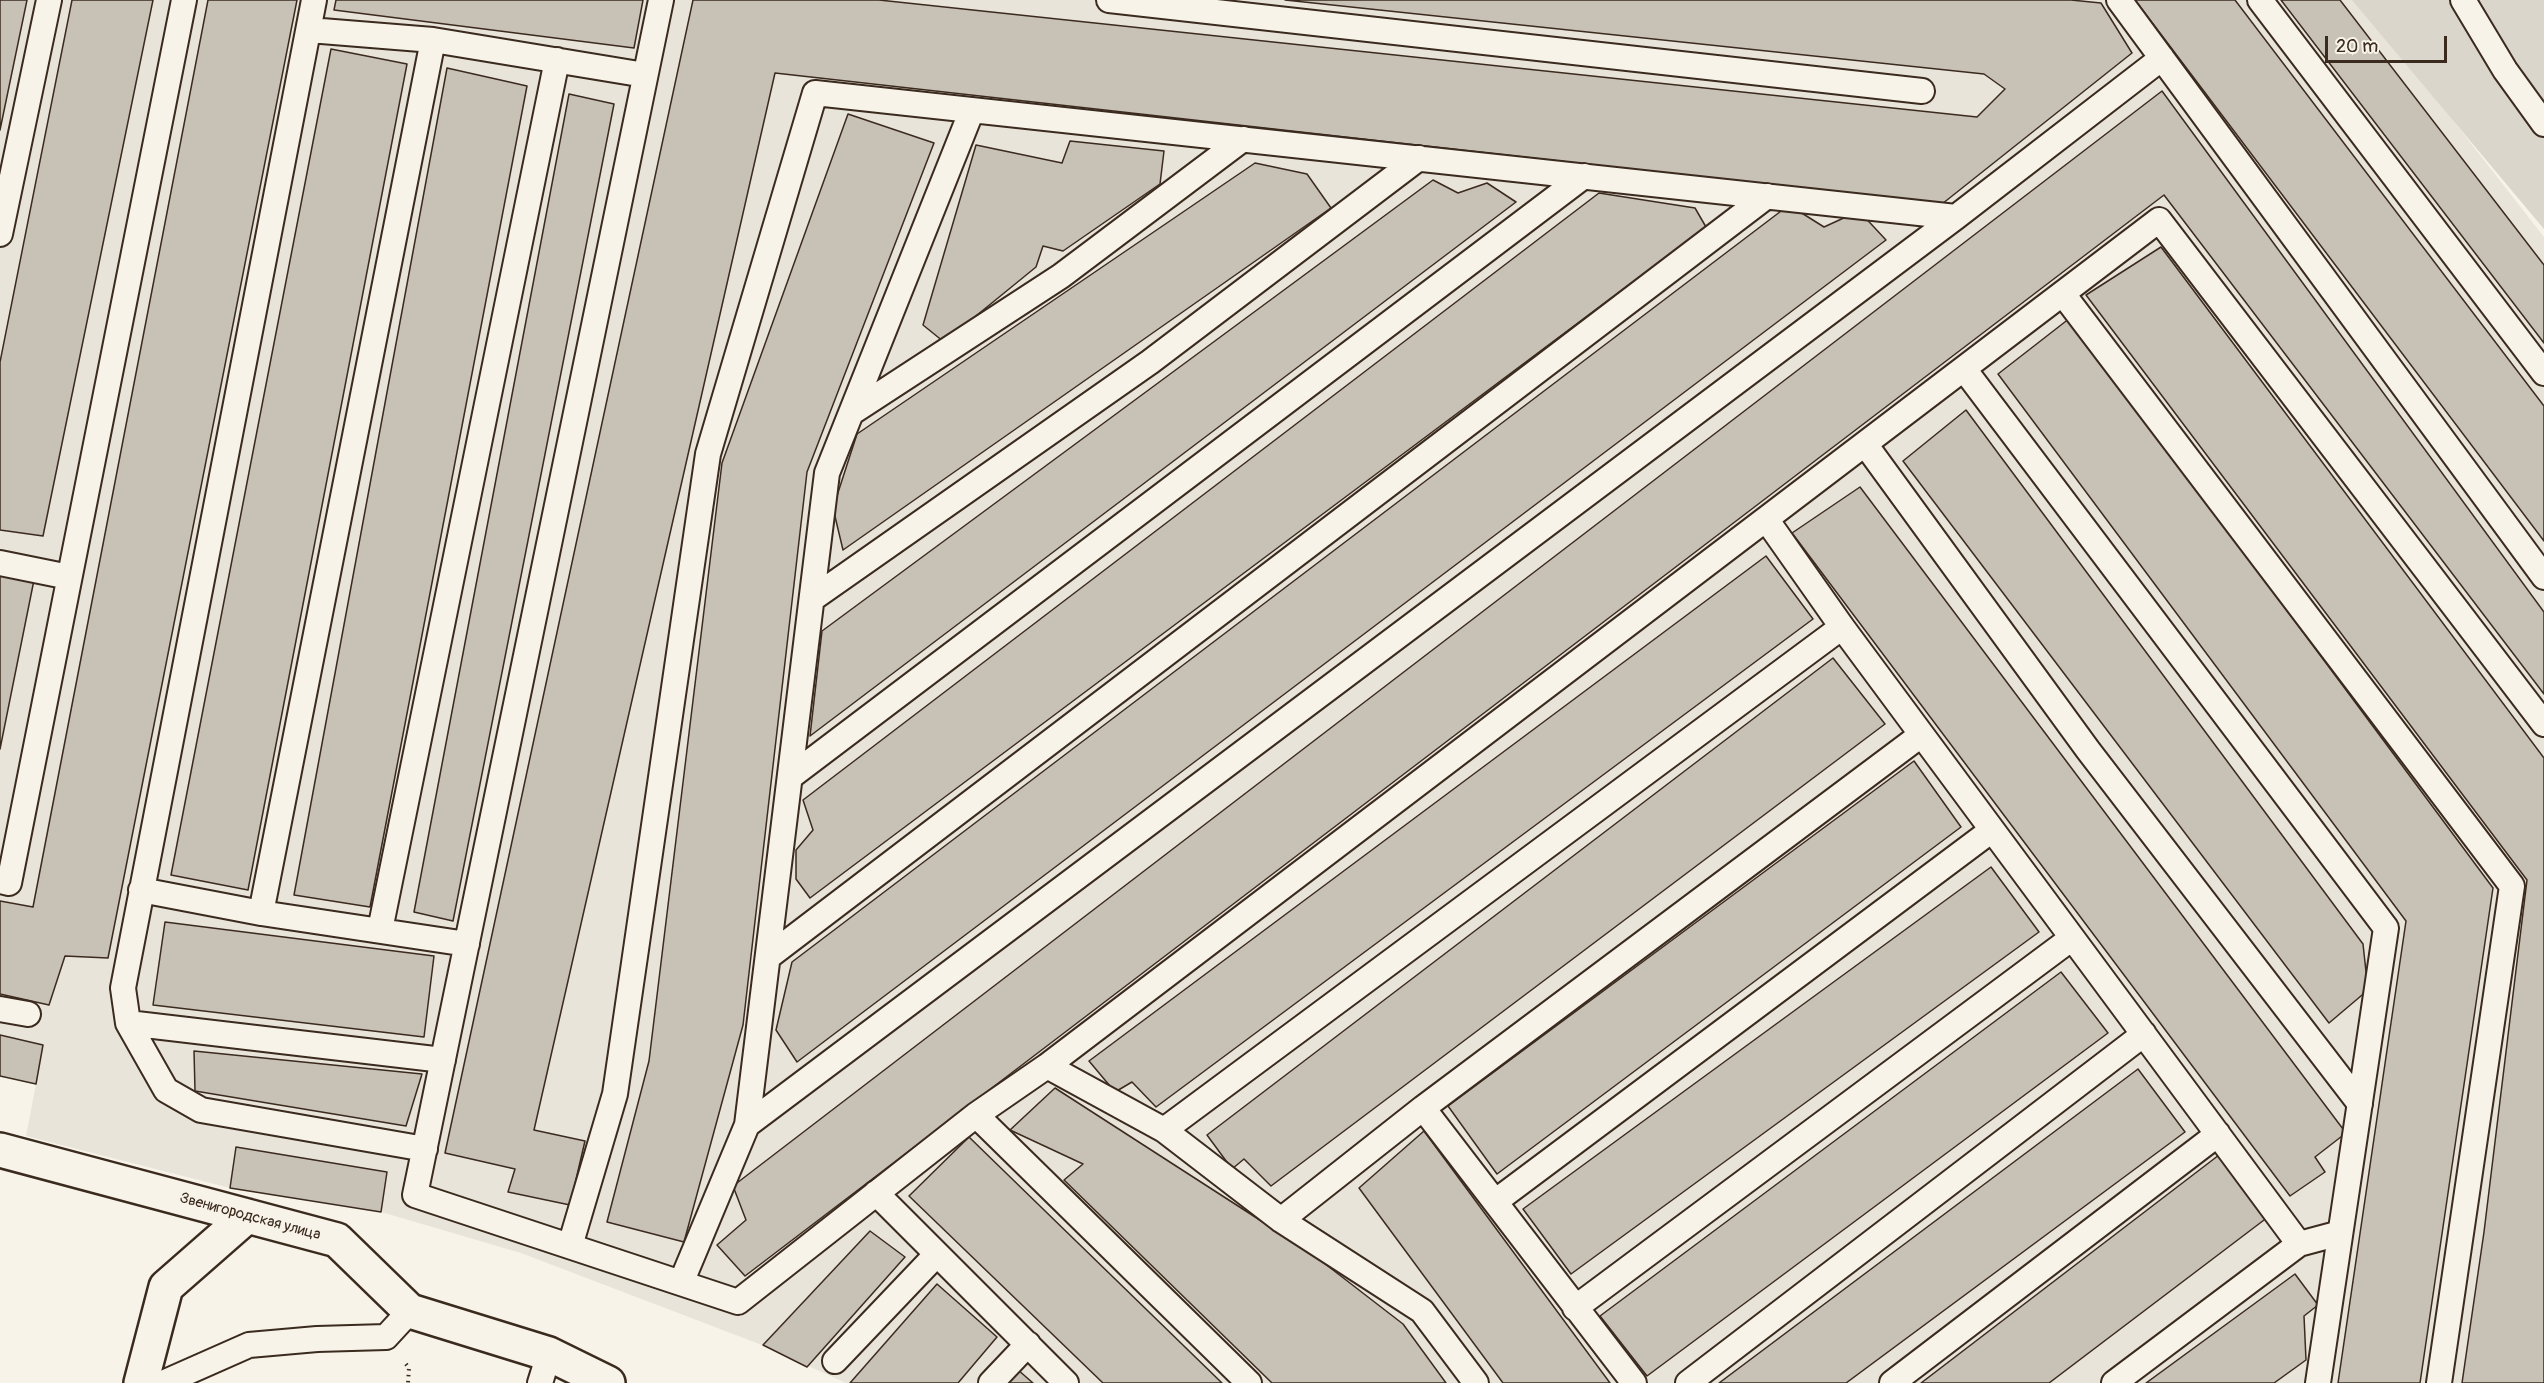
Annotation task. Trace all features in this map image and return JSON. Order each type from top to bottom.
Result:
[{"type":"street","name":"Звенигородская улица","points":[[0,1150],[337,1240],[410,1311],[544,1369],[608,1383]]},
{"type":"street","points":[[141,1383],[166,1287],[247,1216]]},
{"type":"lane","points":[[0,234],[49,0]]},
{"type":"lane","points":[[0,881],[9,883],[184,0]]},
{"type":"lane","points":[[314,0],[123,988],[128,1023],[166,1090],[201,1110],[425,1149]]},
{"type":"lane","points":[[661,0],[416,1195],[738,1302],[976,1115],[1047,1066],[2159,220],[2544,724]]},
{"type":"lane","points":[[1109,0],[1922,91]]},
{"type":"lane","points":[[2119,0],[2544,577]]},
{"type":"lane","points":[[2260,0],[2544,373]]},
{"type":"lane","points":[[2463,0],[2505,70],[2544,124]]},
{"type":"lane","points":[[309,30],[433,40],[645,75]]},
{"type":"lane","points":[[261,913],[433,40]]},
{"type":"lane","points":[[747,1125],[1956,217],[2162,58]]},
{"type":"lane","points":[[380,930],[557,60]]},
{"type":"lane","points":[[570,1246],[615,1094],[708,454],[816,93],[1956,217]]},
{"type":"lane","points":[[681,1283],[747,1125],[827,473],[972,110]]},
{"type":"lane","points":[[851,413],[1060,276],[1244,139]]},
{"type":"lane","points":[[812,599],[1150,362],[1419,158]]},
{"type":"lane","points":[[790,777],[1584,176]]},
{"type":"lane","points":[[768,957],[1767,196]]},
{"type":"lane","points":[[2062,294],[2512,886],[2439,1383]]},
{"type":"lane","points":[[1964,369],[2386,928],[2318,1383]]},
{"type":"lane","points":[[1865,444],[2088,750],[2360,1104]]},
{"type":"lane","points":[[1766,519],[1921,735],[2299,1244]]},
{"type":"lane","points":[[0,563],[69,577]]},
{"type":"lane","points":[[1164,1130],[1842,627]]},
{"type":"lane","points":[[1281,1220],[1423,1108],[1921,735]]},
{"type":"lane","points":[[1496,1201],[1992,830]]},
{"type":"lane","points":[[141,890],[261,913],[467,944]]},
{"type":"lane","points":[[1575,1308],[2072,938]]},
{"type":"lane","points":[[0,1009],[28,1014]]},
{"type":"lane","points":[[128,1023],[443,1060]]},
{"type":"lane","points":[[1688,1383],[2144,1034]]},
{"type":"lane","points":[[1047,1066],[1164,1130],[1281,1220],[1422,1311],[1476,1383]]},
{"type":"lane","points":[[1423,1108],[1634,1383]]},
{"type":"lane","points":[[976,1115],[1249,1383]]},
{"type":"lane","points":[[1892,1383],[2218,1134]]},
{"type":"lane","points":[[876,1193],[1066,1383]]},
{"type":"lane","points":[[2114,1383],[2299,1244],[2340,1233]]},
{"type":"lane","points":[[835,1361],[936,1255]]},
{"type":"lane","points":[[163,1383],[249,1345],[317,1339],[386,1337],[410,1311]]},
{"type":"lane","points":[[990,1383],[1028,1344]]},
{"type":"shaded area","points":[[0,0],[2359,0],[2544,237],[2544,1383],[846,1383],[762,1345],[521,1253],[381,1212],[230,1188],[26,1136],[36,1084],[0,1076]]},
{"type":"shaded area","points":[[2352,0],[2544,0],[2544,229]]},
{"type":"building","points":[[0,0],[27,0],[0,130]]},
{"type":"building","points":[[72,0],[153,0],[43,536],[0,530],[0,362]]},
{"type":"building","points":[[208,0],[297,0],[108,958],[65,956],[49,1005],[0,994],[0,901],[33,907]]},
{"type":"building","points":[[336,0],[643,0],[634,48],[334,10]]},
{"type":"building","points":[[693,0],[879,0],[1977,117],[2005,89],[1984,74],[1285,0],[2071,0],[2101,3],[2132,53],[1942,204],[775,73],[534,1130],[585,1141],[570,1205],[508,1192],[515,1169],[445,1153]]},
{"type":"building","points":[[2135,0],[2235,0],[2544,406],[2544,541]]},
{"type":"building","points":[[2281,0],[2340,0],[2544,265],[2544,343]]},
{"type":"building","points":[[331,49],[407,64],[248,890],[171,875]]},
{"type":"building","points":[[447,68],[527,86],[370,907],[294,895]]},
{"type":"building","points":[[2162,91],[2544,612],[2544,694],[2164,195],[745,1276],[717,1245],[746,1220],[733,1186]]},
{"type":"building","points":[[569,94],[614,104],[453,921],[414,912]]},
{"type":"building","points":[[848,114],[934,143],[807,472],[743,1025],[684,1242],[607,1222],[649,1061],[722,463]]},
{"type":"building","points":[[1070,141],[1164,151],[1160,184],[1063,251],[1043,246],[1036,267],[944,342],[923,325],[976,145],[1062,163]]},
{"type":"building","points":[[1255,163],[1307,174],[1331,208],[843,550],[833,508],[857,434]]},
{"type":"building","points":[[1433,180],[1458,193],[1487,183],[1516,202],[810,736],[822,631]]},
{"type":"building","points":[[1599,193],[1695,208],[1706,227],[810,898],[796,879],[796,850],[813,830],[803,800]]},
{"type":"building","points":[[1789,205],[1824,227],[1859,211],[1886,240],[797,1062],[776,1030],[792,962]]},
{"type":"building","points":[[2161,247],[2544,758],[2544,1383],[2462,1383],[2484,1232],[2527,880],[2086,295]]},
{"type":"building","points":[[2070,318],[2493,888],[2420,1383],[2338,1383],[2406,921],[1998,374]]},
{"type":"building","points":[[1966,410],[2363,944],[2368,990],[2329,1023],[1903,461]]},
{"type":"building","points":[[1860,487],[2346,1133],[2315,1157],[2325,1172],[2290,1196],[1792,533]]},
{"type":"building","points":[[1766,556],[1813,619],[1156,1107],[1132,1082],[1115,1092],[1089,1061]]},
{"type":"building","points":[[0,568],[35,575],[0,749]]},
{"type":"building","points":[[1833,658],[1885,724],[1271,1186],[1244,1159],[1232,1169],[1207,1135]]},
{"type":"building","points":[[1914,761],[1961,827],[1497,1174],[1448,1106]]},
{"type":"building","points":[[1991,867],[2039,932],[1571,1274],[1523,1209]]},
{"type":"building","points":[[165,922],[434,956],[424,1037],[153,1005]]},
{"type":"building","points":[[2061,972],[2108,1033],[1647,1376],[1600,1316]]},
{"type":"building","points":[[0,1035],[43,1045],[36,1084],[0,1076]]},
{"type":"building","points":[[194,1051],[422,1074],[406,1126],[195,1091]]},
{"type":"building","points":[[2138,1069],[2185,1132],[1846,1383],[1719,1383]]},
{"type":"building","points":[[1055,1088],[1311,1253],[1403,1324],[1446,1383],[1272,1383],[1064,1180],[1083,1164],[1010,1130]]},
{"type":"building","points":[[1424,1131],[1610,1383],[1503,1383],[1359,1188]]},
{"type":"building","points":[[969,1137],[1222,1383],[1103,1383],[909,1196]]},
{"type":"building","points":[[236,1147],[387,1172],[381,1212],[230,1188]]},
{"type":"building","points":[[2219,1155],[2268,1217],[2049,1383],[1921,1383]]},
{"type":"building","points":[[870,1231],[905,1257],[807,1367],[763,1345]]},
{"type":"building","points":[[2295,1274],[2318,1305],[2304,1316],[2306,1360],[2274,1383],[2146,1383]]},
{"type":"building","points":[[937,1284],[997,1337],[958,1383],[850,1383]]},
{"type":"building","points":[[1017,1369],[1033,1383],[1007,1383]]}]
